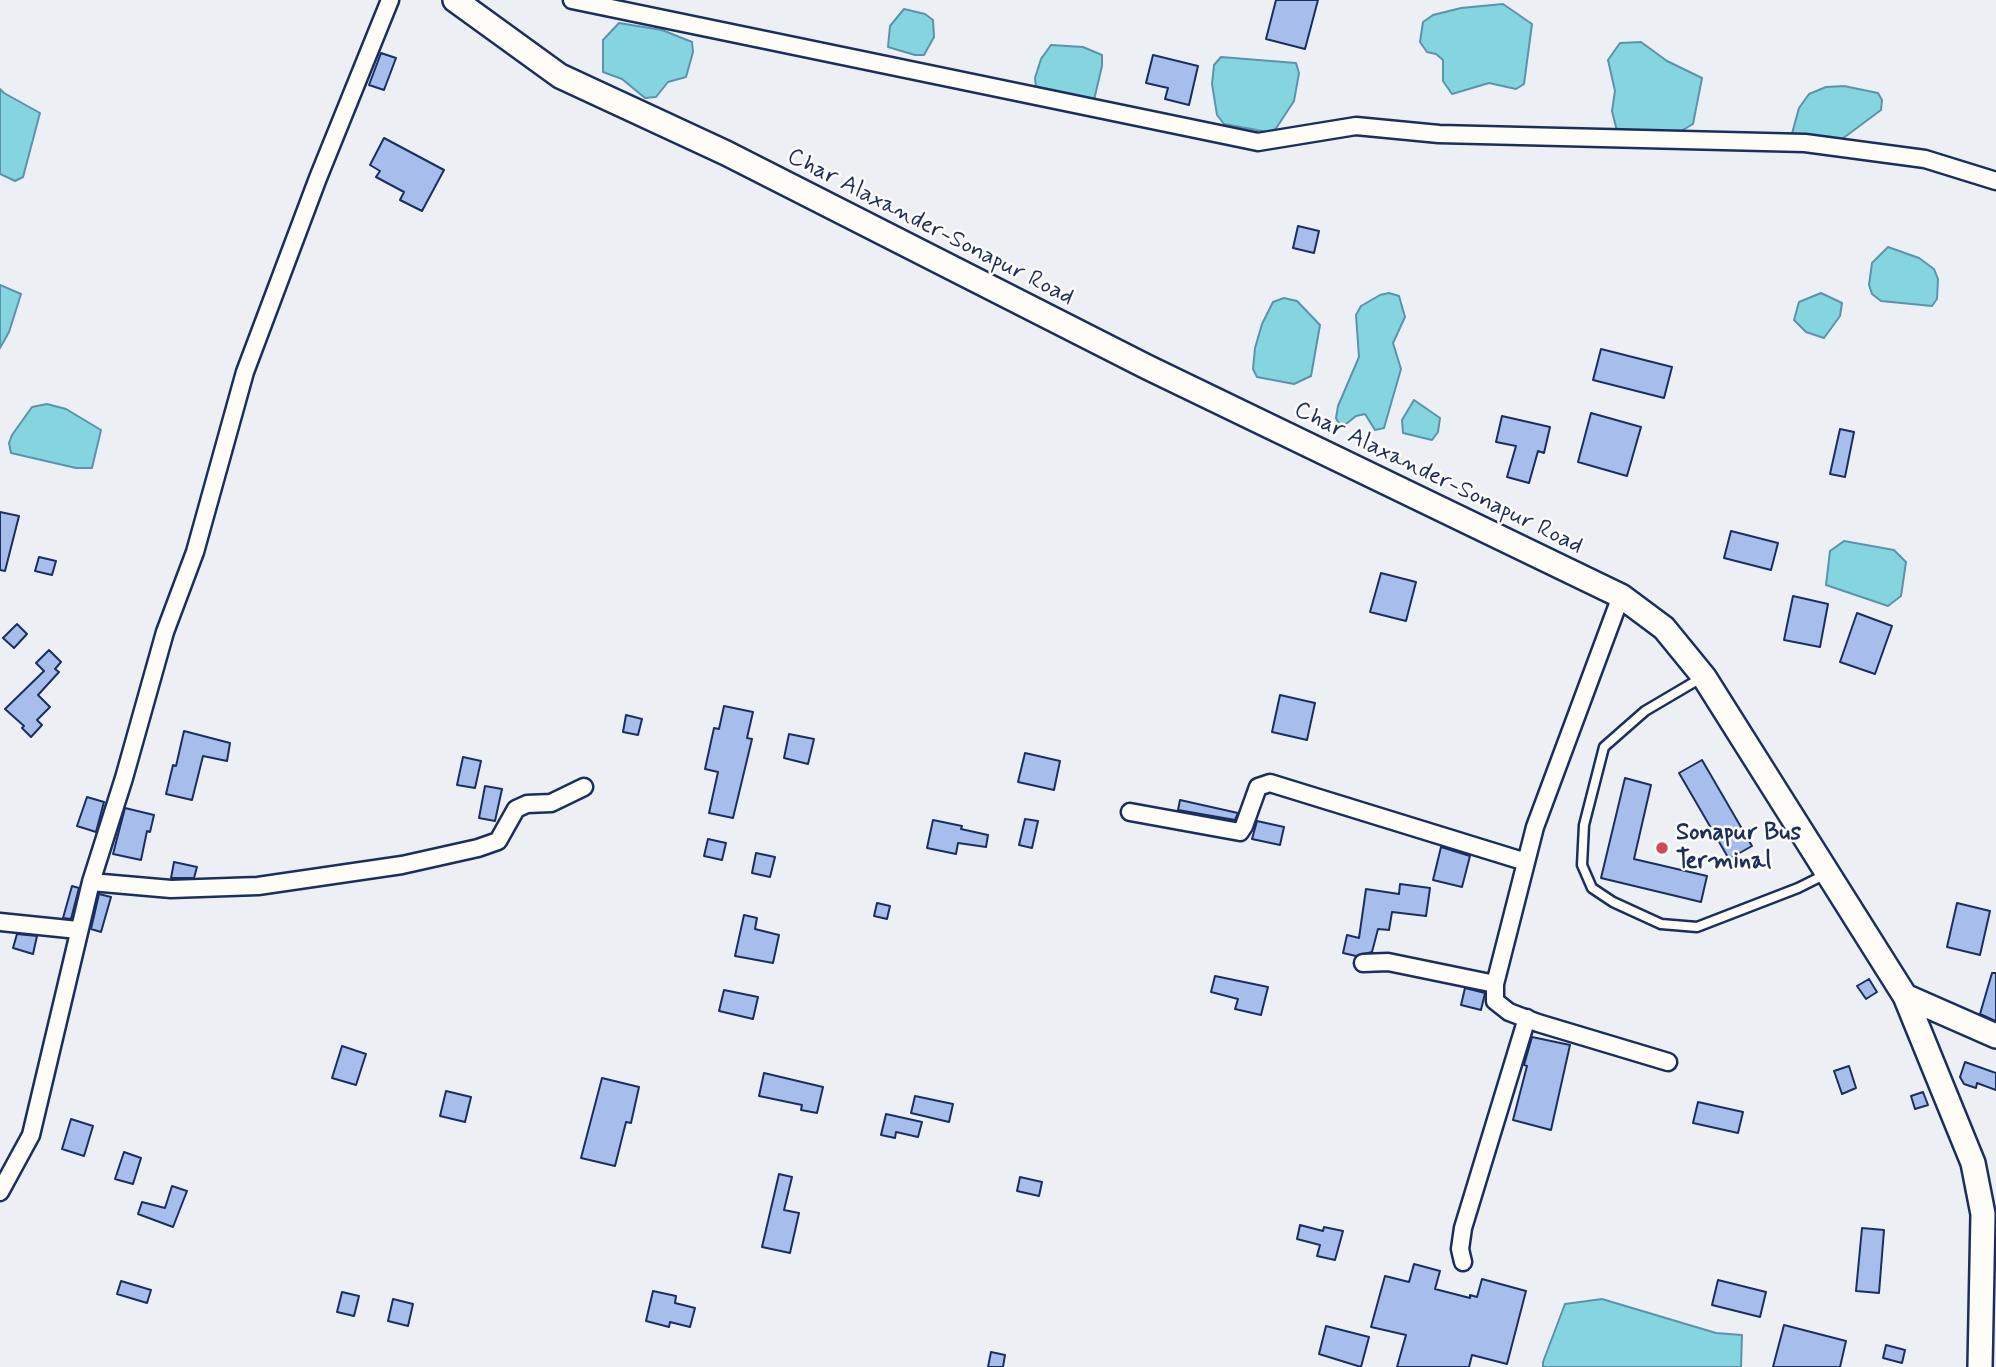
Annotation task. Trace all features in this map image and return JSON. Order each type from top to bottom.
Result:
[{"type":"main road","name":"Char Alaxander-Sonapur Road","points":[[455,0],[560,76],[726,153],[1147,367],[1621,596],[1664,628],[1704,677],[1905,996],[1973,1163],[1983,1214],[1980,1367]]},
{"type":"main road","points":[[1905,996],[1996,1036]]},
{"type":"street","points":[[0,1192],[31,1135],[91,882],[124,778],[165,632],[195,552],[245,372],[318,178],[390,0]]},
{"type":"street","points":[[572,0],[1258,142],[1356,126],[1439,134],[1805,143],[1926,159],[1996,181]]},
{"type":"street","points":[[1621,596],[1535,827],[1495,984],[1495,1002],[1509,1012],[1668,1062]]},
{"type":"street","points":[[1130,813],[1240,832],[1258,787],[1270,783],[1526,862]]},
{"type":"street","points":[[91,882],[171,888],[258,886],[402,865],[498,841],[516,809],[527,804],[551,803],[584,787]]},
{"type":"street","points":[[0,922],[78,930]]},
{"type":"street","points":[[1363,964],[1388,962],[1495,984]]},
{"type":"street","points":[[1463,1262],[1460,1249],[1463,1228],[1527,1018]]},
{"type":"lane","points":[[1704,677],[1645,711],[1604,747],[1584,825],[1582,865],[1592,888],[1613,902],[1661,924],[1697,927],[1828,873]]},
{"type":"water","points":[[1503,4],[1532,24],[1524,84],[1516,89],[1489,83],[1452,94],[1443,81],[1443,60],[1436,54],[1427,52],[1420,42],[1423,22],[1433,15],[1461,8]]},
{"type":"water","points":[[904,9],[925,14],[933,20],[934,37],[924,55],[888,47],[890,26]]},
{"type":"water","points":[[619,23],[662,30],[692,42],[693,52],[686,77],[668,82],[656,97],[645,98],[622,79],[603,72],[603,40]]},
{"type":"water","points":[[1641,42],[1667,61],[1702,78],[1693,124],[1676,134],[1617,131],[1612,111],[1615,91],[1608,60],[1620,43]]},
{"type":"water","points":[[1051,45],[1083,47],[1102,55],[1094,100],[1086,106],[1037,97],[1035,78],[1041,59]]},
{"type":"water","points":[[1221,57],[1296,63],[1299,73],[1294,101],[1273,133],[1224,124],[1217,115],[1212,84],[1214,65]]},
{"type":"water","points":[[1844,86],[1878,93],[1882,100],[1881,110],[1834,145],[1791,137],[1799,108],[1809,94],[1826,87]]},
{"type":"water","points":[[0,89],[40,113],[23,177],[15,181],[0,174]]},
{"type":"water","points":[[1888,247],[1919,258],[1934,269],[1938,279],[1937,299],[1932,306],[1881,301],[1872,294],[1869,285],[1872,263]]},
{"type":"water","points":[[0,285],[21,294],[9,332],[0,348]]},
{"type":"water","points":[[1389,293],[1399,296],[1405,317],[1393,343],[1401,369],[1384,428],[1375,430],[1365,414],[1356,416],[1341,428],[1336,418],[1338,406],[1359,357],[1356,315],[1361,306]]},
{"type":"water","points":[[1821,293],[1842,303],[1840,316],[1824,338],[1806,332],[1794,320],[1799,302]]},
{"type":"water","points":[[1284,298],[1297,301],[1320,325],[1311,376],[1294,384],[1257,377],[1253,369],[1255,348],[1262,324],[1273,302]]},
{"type":"water","points":[[1414,400],[1440,418],[1438,432],[1432,440],[1403,433],[1402,420]]},
{"type":"water","points":[[47,404],[66,409],[101,430],[92,468],[76,468],[11,453],[9,443],[12,435],[32,407]]},
{"type":"water","points":[[1844,541],[1894,550],[1906,562],[1901,596],[1888,606],[1826,585],[1830,551]]},
{"type":"water","points":[[1602,1299],[1716,1333],[1742,1335],[1741,1367],[1543,1367],[1565,1304]]},
{"type":"building","points":[[1276,0],[1318,0],[1305,49],[1266,39]]},
{"type":"building","points":[[381,53],[396,58],[384,90],[369,85]]},
{"type":"building","points":[[1153,55],[1198,66],[1189,105],[1165,99],[1168,88],[1146,83]]},
{"type":"building","points":[[384,138],[444,170],[422,211],[400,200],[404,192],[376,177],[380,171],[370,165]]},
{"type":"building","points":[[1298,226],[1319,231],[1314,253],[1293,248]]},
{"type":"building","points":[[1601,349],[1672,367],[1664,398],[1593,380]]},
{"type":"building","points":[[1591,413],[1641,427],[1627,476],[1578,462]]},
{"type":"building","points":[[1502,416],[1550,427],[1544,453],[1538,451],[1529,483],[1507,477],[1516,446],[1496,442]]},
{"type":"building","points":[[1840,429],[1854,432],[1845,477],[1830,474]]},
{"type":"building","points":[[0,512],[19,516],[5,571],[0,570]]},
{"type":"building","points":[[1731,531],[1778,543],[1771,570],[1724,558]]},
{"type":"building","points":[[39,557],[56,561],[52,575],[35,571]]},
{"type":"building","points":[[1381,573],[1416,582],[1406,621],[1370,612]]},
{"type":"building","points":[[1793,596],[1828,604],[1820,647],[1784,640]]},
{"type":"building","points":[[1857,613],[1892,626],[1875,674],[1840,662]]},
{"type":"building","points":[[17,624],[27,634],[14,648],[3,638]]},
{"type":"building","points":[[49,650],[61,662],[55,669],[59,672],[38,695],[50,707],[37,720],[42,725],[31,737],[22,728],[24,726],[5,709],[44,671],[36,663]]},
{"type":"building","points":[[1280,695],[1315,703],[1307,740],[1272,732]]},
{"type":"building","points":[[724,706],[753,712],[747,738],[752,739],[733,818],[709,813],[718,772],[705,769],[714,728],[719,729]]},
{"type":"building","points":[[626,715],[642,719],[638,735],[623,732]]},
{"type":"building","points":[[184,731],[230,743],[227,761],[203,756],[192,800],[166,794]]},
{"type":"building","points":[[789,734],[814,739],[808,764],[784,758]]},
{"type":"building","points":[[1025,753],[1060,761],[1054,790],[1018,782]]},
{"type":"building","points":[[463,757],[481,761],[475,788],[457,785]]},
{"type":"building","points":[[1702,760],[1752,846],[1729,859],[1679,773]]},
{"type":"building","points":[[1625,778],[1651,785],[1634,859],[1707,876],[1701,902],[1601,878]]},
{"type":"building","points":[[485,786],[502,789],[495,821],[479,818]]},
{"type":"building","points":[[87,797],[104,802],[96,832],[77,826]]},
{"type":"building","points":[[1180,800],[1238,813],[1235,820],[1178,810]]},
{"type":"building","points":[[125,808],[154,815],[150,832],[147,831],[141,860],[113,854]]},
{"type":"building","points":[[1025,819],[1038,821],[1032,848],[1019,845]]},
{"type":"building","points":[[933,820],[988,835],[986,847],[958,843],[956,854],[927,848]]},
{"type":"building","points":[[1257,821],[1284,827],[1280,845],[1252,839]]},
{"type":"building","points":[[708,839],[726,843],[722,860],[704,856]]},
{"type":"building","points":[[1441,847],[1470,856],[1462,887],[1433,880]]},
{"type":"building","points":[[756,853],[775,857],[770,877],[752,873]]},
{"type":"building","points":[[174,862],[197,867],[194,878],[171,878]]},
{"type":"building","points":[[1400,884],[1430,888],[1426,916],[1392,912],[1389,930],[1378,929],[1372,952],[1356,956],[1343,953],[1347,935],[1359,938],[1366,889],[1399,894]]},
{"type":"building","points":[[72,886],[79,888],[71,919],[63,918]]},
{"type":"building","points":[[99,894],[111,897],[101,932],[91,929]]},
{"type":"building","points":[[877,903],[890,906],[887,919],[874,916]]},
{"type":"building","points":[[1957,903],[1990,911],[1980,955],[1947,947]]},
{"type":"building","points":[[744,915],[757,918],[755,929],[779,935],[773,963],[735,956]]},
{"type":"building","points":[[17,934],[37,936],[33,954],[13,948]]},
{"type":"building","points":[[1992,973],[1996,973],[1996,1021],[1980,1014]]},
{"type":"building","points":[[1215,976],[1268,987],[1261,1015],[1235,1009],[1238,999],[1211,992]]},
{"type":"building","points":[[1869,979],[1877,992],[1866,999],[1857,986]]},
{"type":"building","points":[[1465,988],[1485,993],[1481,1010],[1461,1005]]},
{"type":"building","points":[[724,990],[758,997],[753,1019],[719,1011]]},
{"type":"building","points":[[1532,1037],[1570,1045],[1551,1130],[1513,1120]]},
{"type":"building","points":[[342,1046],[366,1054],[356,1085],[332,1078]]},
{"type":"building","points":[[1965,1062],[1996,1073],[1996,1090],[1977,1083],[1976,1088],[1964,1084],[1960,1077]]},
{"type":"building","points":[[1849,1066],[1856,1088],[1842,1094],[1834,1071]]},
{"type":"building","points":[[764,1073],[823,1087],[817,1113],[801,1110],[802,1105],[759,1096]]},
{"type":"building","points":[[602,1078],[639,1087],[631,1123],[626,1122],[615,1166],[581,1158]]},
{"type":"building","points":[[446,1091],[471,1097],[465,1122],[440,1116]]},
{"type":"building","points":[[1923,1092],[1928,1105],[1915,1109],[1911,1096]]},
{"type":"building","points":[[915,1096],[953,1104],[949,1122],[911,1113]]},
{"type":"building","points":[[1698,1102],[1743,1112],[1738,1133],[1693,1123]]},
{"type":"building","points":[[886,1114],[922,1122],[918,1137],[896,1132],[895,1138],[881,1135]]},
{"type":"building","points":[[71,1119],[93,1126],[84,1156],[62,1149]]},
{"type":"building","points":[[124,1152],[141,1158],[133,1184],[115,1179]]},
{"type":"building","points":[[779,1174],[792,1177],[784,1210],[799,1213],[790,1253],[762,1247]]},
{"type":"building","points":[[1020,1177],[1042,1182],[1039,1196],[1017,1191]]},
{"type":"building","points":[[172,1186],[187,1191],[173,1227],[138,1214],[142,1202],[165,1208]]},
{"type":"building","points":[[1300,1225],[1323,1231],[1324,1227],[1343,1231],[1335,1260],[1317,1256],[1320,1245],[1297,1239]]},
{"type":"building","points":[[1862,1228],[1884,1230],[1879,1293],[1856,1291]]},
{"type":"building","points":[[1414,1264],[1440,1271],[1435,1289],[1470,1298],[1470,1295],[1477,1297],[1482,1279],[1526,1291],[1507,1364],[1472,1355],[1469,1367],[1397,1367],[1406,1335],[1371,1327],[1385,1276],[1409,1282]]},
{"type":"building","points":[[1718,1280],[1766,1292],[1760,1317],[1712,1305]]},
{"type":"building","points":[[121,1281],[151,1290],[147,1303],[117,1294]]},
{"type":"building","points":[[653,1291],[676,1296],[675,1303],[695,1308],[690,1327],[670,1322],[669,1327],[646,1321]]},
{"type":"building","points":[[342,1292],[359,1296],[354,1316],[337,1312]]},
{"type":"building","points":[[393,1299],[413,1304],[408,1326],[388,1321]]},
{"type":"building","points":[[1784,1325],[1846,1341],[1840,1367],[1773,1367]]},
{"type":"building","points":[[1326,1326],[1369,1337],[1361,1367],[1319,1354]]},
{"type":"building","points":[[1886,1345],[1905,1350],[1902,1363],[1883,1358]]},
{"type":"building","points":[[991,1352],[1005,1355],[1003,1367],[988,1367]]},
{"type":"place","name":"Sonapur Bus Terminal","points":[[1662,848]]}]
